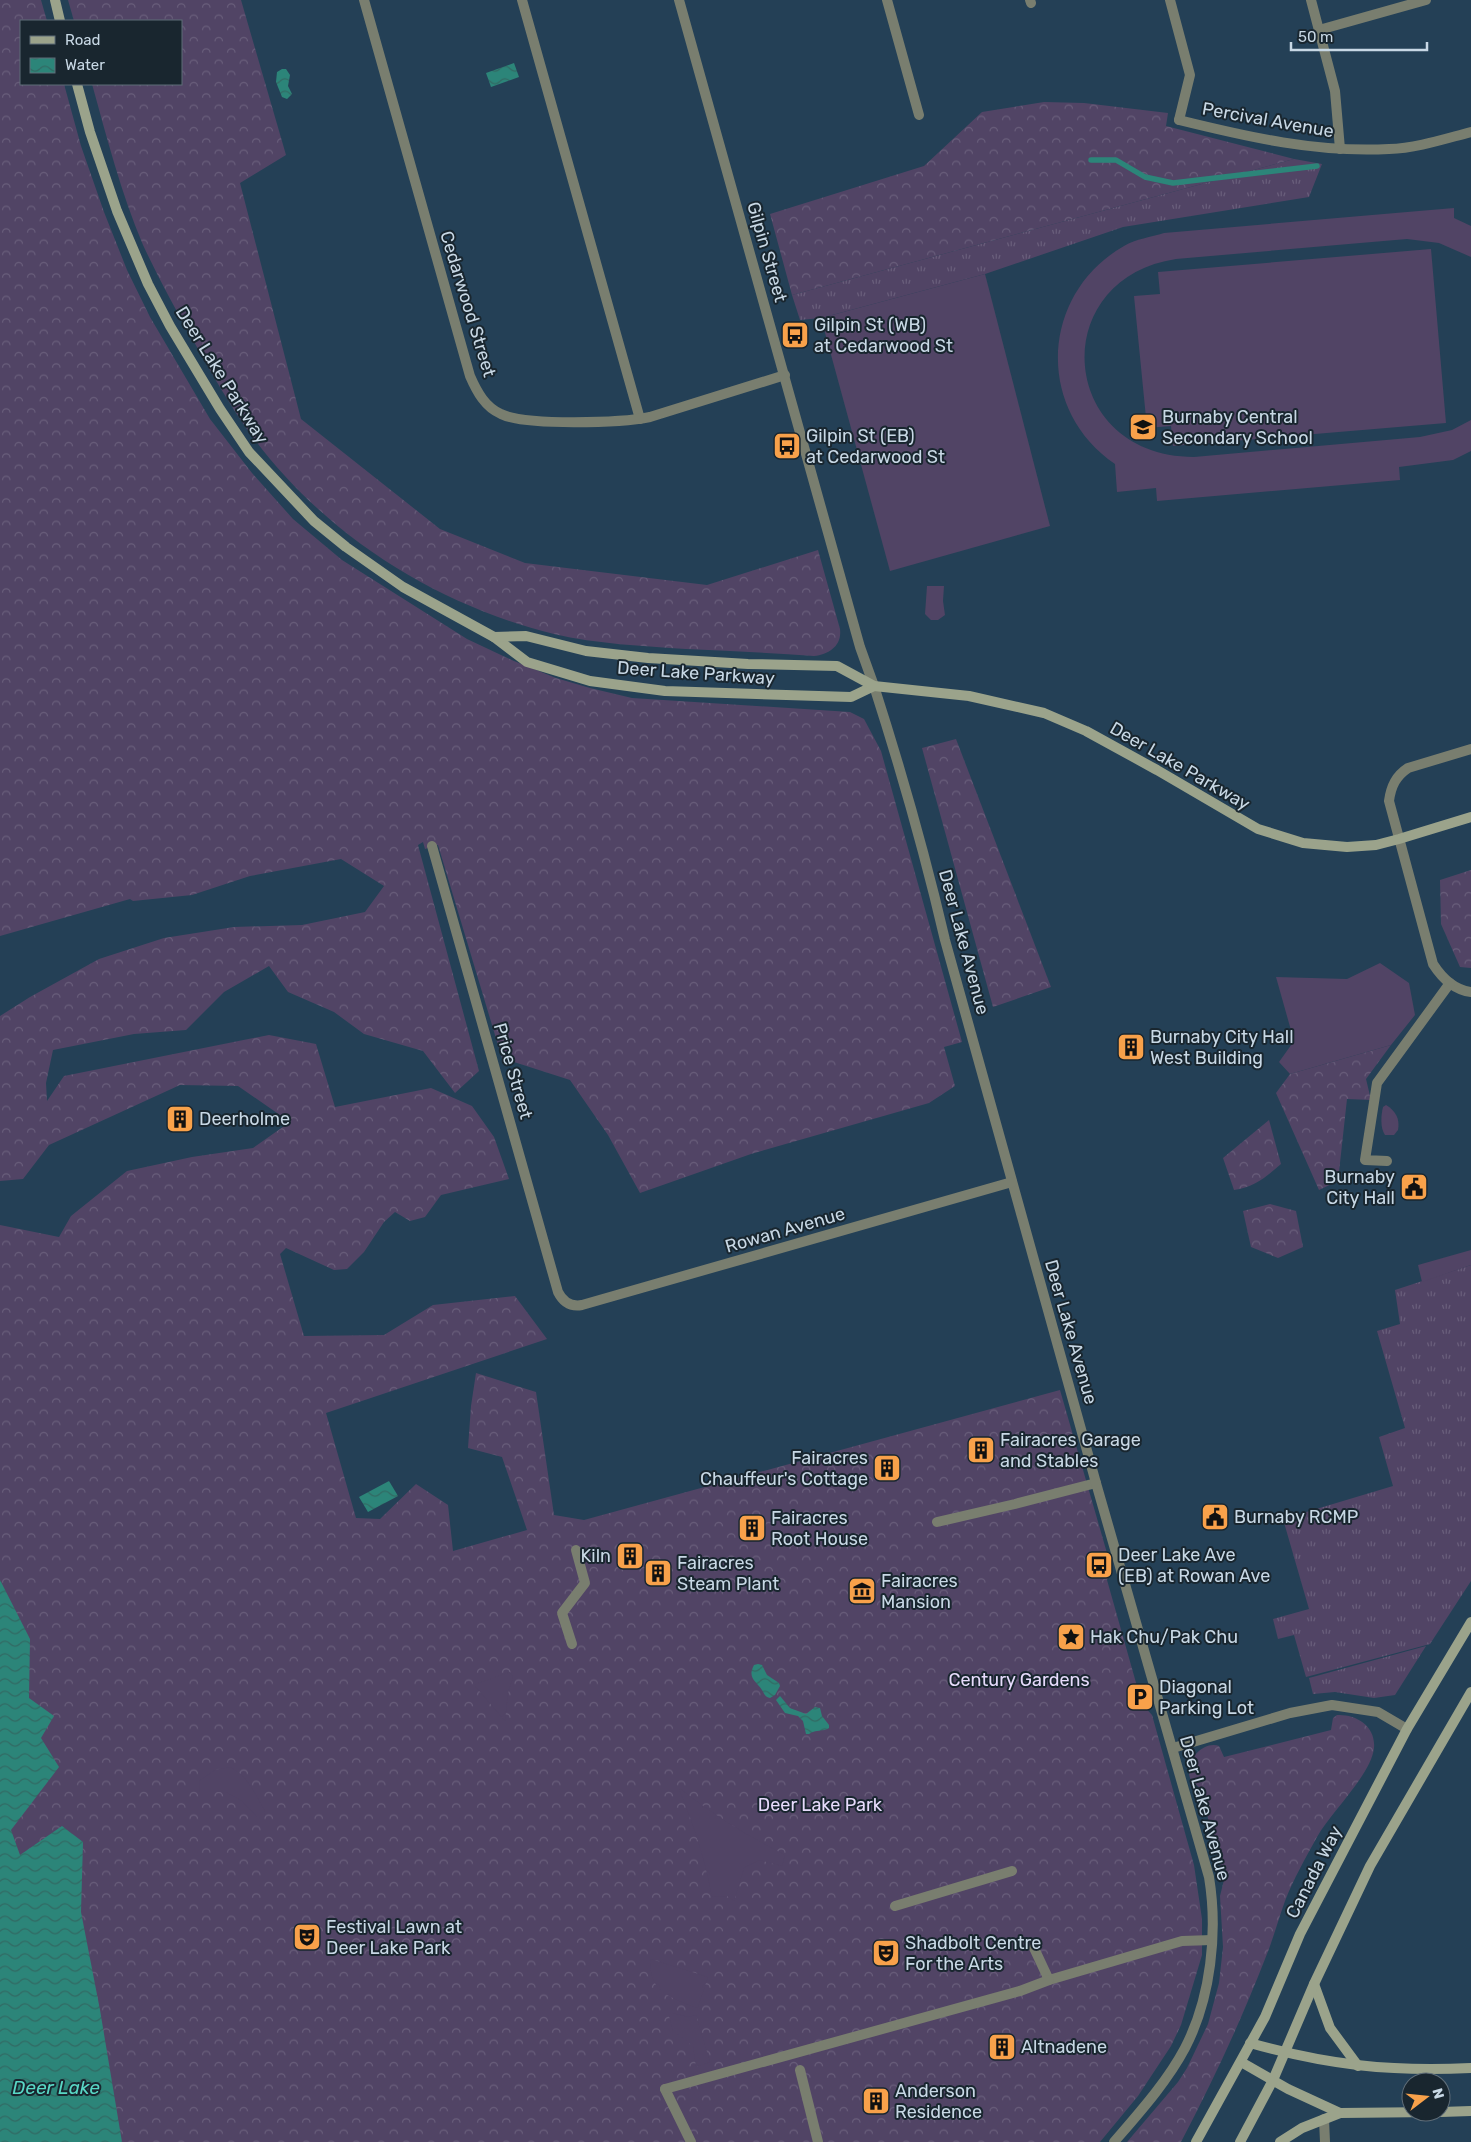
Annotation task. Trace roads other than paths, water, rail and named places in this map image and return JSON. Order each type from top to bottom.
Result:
[{"type":"main road","points":[[55,0],[60,20]]},
{"type":"main road","name":"Deer Lake Parkway","points":[[77,85],[90,132],[117,211],[148,284],[193,364],[249,452],[314,521],[379,572],[411,592],[494,637],[527,662],[590,681],[665,691],[851,697],[874,686]]},
{"type":"main road","name":"Deer Lake Parkway","points":[[494,637],[526,636],[586,651],[648,658],[748,664],[837,666],[874,686],[969,696],[1044,713],[1086,731],[1258,829],[1294,840],[1347,846],[1376,845],[1471,817]]},
{"type":"main road","name":"Canada Way","points":[[1196,2142],[1265,2017],[1300,1934],[1407,1729],[1471,1622]]},
{"type":"main road","points":[[1240,2142],[1273,2080],[1314,1984],[1370,1866],[1471,1692]]},
{"type":"main road","points":[[1314,1984],[1330,2028],[1358,2066]]},
{"type":"main road","points":[[1250,2043],[1304,2058],[1358,2066],[1430,2070],[1471,2068]]},
{"type":"main road","points":[[1241,2062],[1306,2098],[1340,2113]]},
{"type":"main road","points":[[1451,2112],[1471,2111]]},
{"type":"main road","points":[[1280,2142],[1302,2128],[1340,2113],[1401,2112]]},
{"type":"street","name":"Cedarwood Street","points":[[364,0],[470,376],[482,398],[500,414],[522,420],[595,422],[640,419],[785,375]]},
{"type":"street","points":[[522,0],[640,419]]},
{"type":"street","name":"Gilpin Street","points":[[679,0],[860,647],[874,686]]},
{"type":"street","points":[[887,0],[919,116]]},
{"type":"street","name":"Percival Avenue","points":[[1170,0],[1190,75],[1179,120],[1253,138],[1309,147],[1340,149],[1407,147],[1471,132]]},
{"type":"street","points":[[1312,0],[1335,91],[1340,149]]},
{"type":"street","points":[[1320,30],[1426,0]]},
{"type":"street","name":"Deer Lake Avenue","points":[[874,686],[891,738],[931,879],[945,940],[1012,1182],[1209,1877],[1212,1904],[1212,1940],[1201,2004],[1185,2048],[1165,2078],[1114,2142]]},
{"type":"street","points":[[1471,749],[1408,768],[1397,777],[1391,789],[1389,801],[1434,964],[1438,972],[1450,983],[1471,992]]},
{"type":"street","name":"Price Street","points":[[432,846],[558,1292],[567,1303]]},
{"type":"street","points":[[1387,1161],[1365,1160],[1377,1083],[1450,983]]},
{"type":"street","name":"Rowan Avenue","points":[[567,1303],[576,1306],[582,1305],[1012,1182]]},
{"type":"street","points":[[937,1522],[1096,1483]]},
{"type":"street","points":[[572,1644],[562,1613],[585,1582],[576,1550]]},
{"type":"street","points":[[1173,1748],[1290,1713],[1332,1705],[1378,1712],[1407,1729]]},
{"type":"street","points":[[895,1906],[1012,1871]]},
{"type":"street","points":[[691,2142],[665,2089],[1020,1991],[1049,1980],[1182,1941],[1212,1940]]},
{"type":"street","points":[[1034,1948],[1049,1980]]},
{"type":"street","points":[[800,2070],[818,2142]]},
{"type":"street","points":[[1324,2119],[1325,2142]]},
{"type":"water","points":[[514,63],[519,77],[491,87],[486,73]]},
{"type":"water","points":[[286,69],[290,75],[288,86],[292,94],[287,99],[282,97],[276,82],[277,72]]},
{"type":"water","points":[[389,1481],[398,1496],[368,1512],[359,1497]]},
{"type":"water","name":"Deer Lake","points":[[0,1580],[30,1639],[29,1698],[54,1716],[41,1738],[59,1767],[11,1830],[20,1855],[62,1826],[83,1842],[81,1912],[100,2010],[122,2142],[0,2142]]},
{"type":"water","points":[[754,1665],[762,1665],[767,1675],[779,1683],[780,1686],[775,1695],[770,1698],[765,1696],[753,1679],[752,1669]]},
{"type":"water","points":[[780,1696],[790,1708],[806,1714],[815,1707],[820,1708],[829,1728],[806,1734],[803,1721],[798,1716],[785,1713],[776,1700]]},
{"type":"waterway","points":[[1091,160],[1116,160],[1145,177],[1173,183],[1317,166]]},
{"type":"place","name":"Gilpin St (WB) at Cedarwood St","points":[[795,335]]},
{"type":"place","name":"Burnaby Central Secondary School","points":[[1143,427]]},
{"type":"place","name":"Gilpin St (EB) at Cedarwood St","points":[[787,446]]},
{"type":"place","name":"Burnaby City Hall West Building","points":[[1131,1047]]},
{"type":"place","name":"Deerholme","points":[[180,1119]]},
{"type":"place","name":"Burnaby City Hall","points":[[1414,1187]]},
{"type":"place","name":"Fairacres Garage and Stables","points":[[981,1450]]},
{"type":"place","name":"Fairacres Chauffeur's Cottage","points":[[887,1468]]},
{"type":"place","name":"Burnaby RCMP","points":[[1215,1517]]},
{"type":"place","name":"Fairacres Root House","points":[[752,1528]]},
{"type":"place","name":"Kiln","points":[[630,1556]]},
{"type":"place","name":"Deer Lake Ave (EB) at Rowan Ave","points":[[1099,1565]]},
{"type":"place","name":"Fairacres Steam Plant","points":[[658,1573]]},
{"type":"place","name":"Fairacres Mansion","points":[[862,1591]]},
{"type":"place","name":"Hak Chu/Pak Chu","points":[[1071,1637]]},
{"type":"place","name":"Diagonal Parking Lot","points":[[1140,1697]]},
{"type":"place","name":"Festival Lawn at Deer Lake Park","points":[[307,1937]]},
{"type":"place","name":"Shadbolt Centre For the Arts","points":[[886,1953]]},
{"type":"place","name":"Altnadene","points":[[1002,2047]]},
{"type":"place","name":"Anderson Residence","points":[[876,2101]]},
{"type":"park label","name":"Century Gardens","points":[[1019,1680]]},
{"type":"park label","name":"Deer Lake Park","points":[[820,1805]]}]
